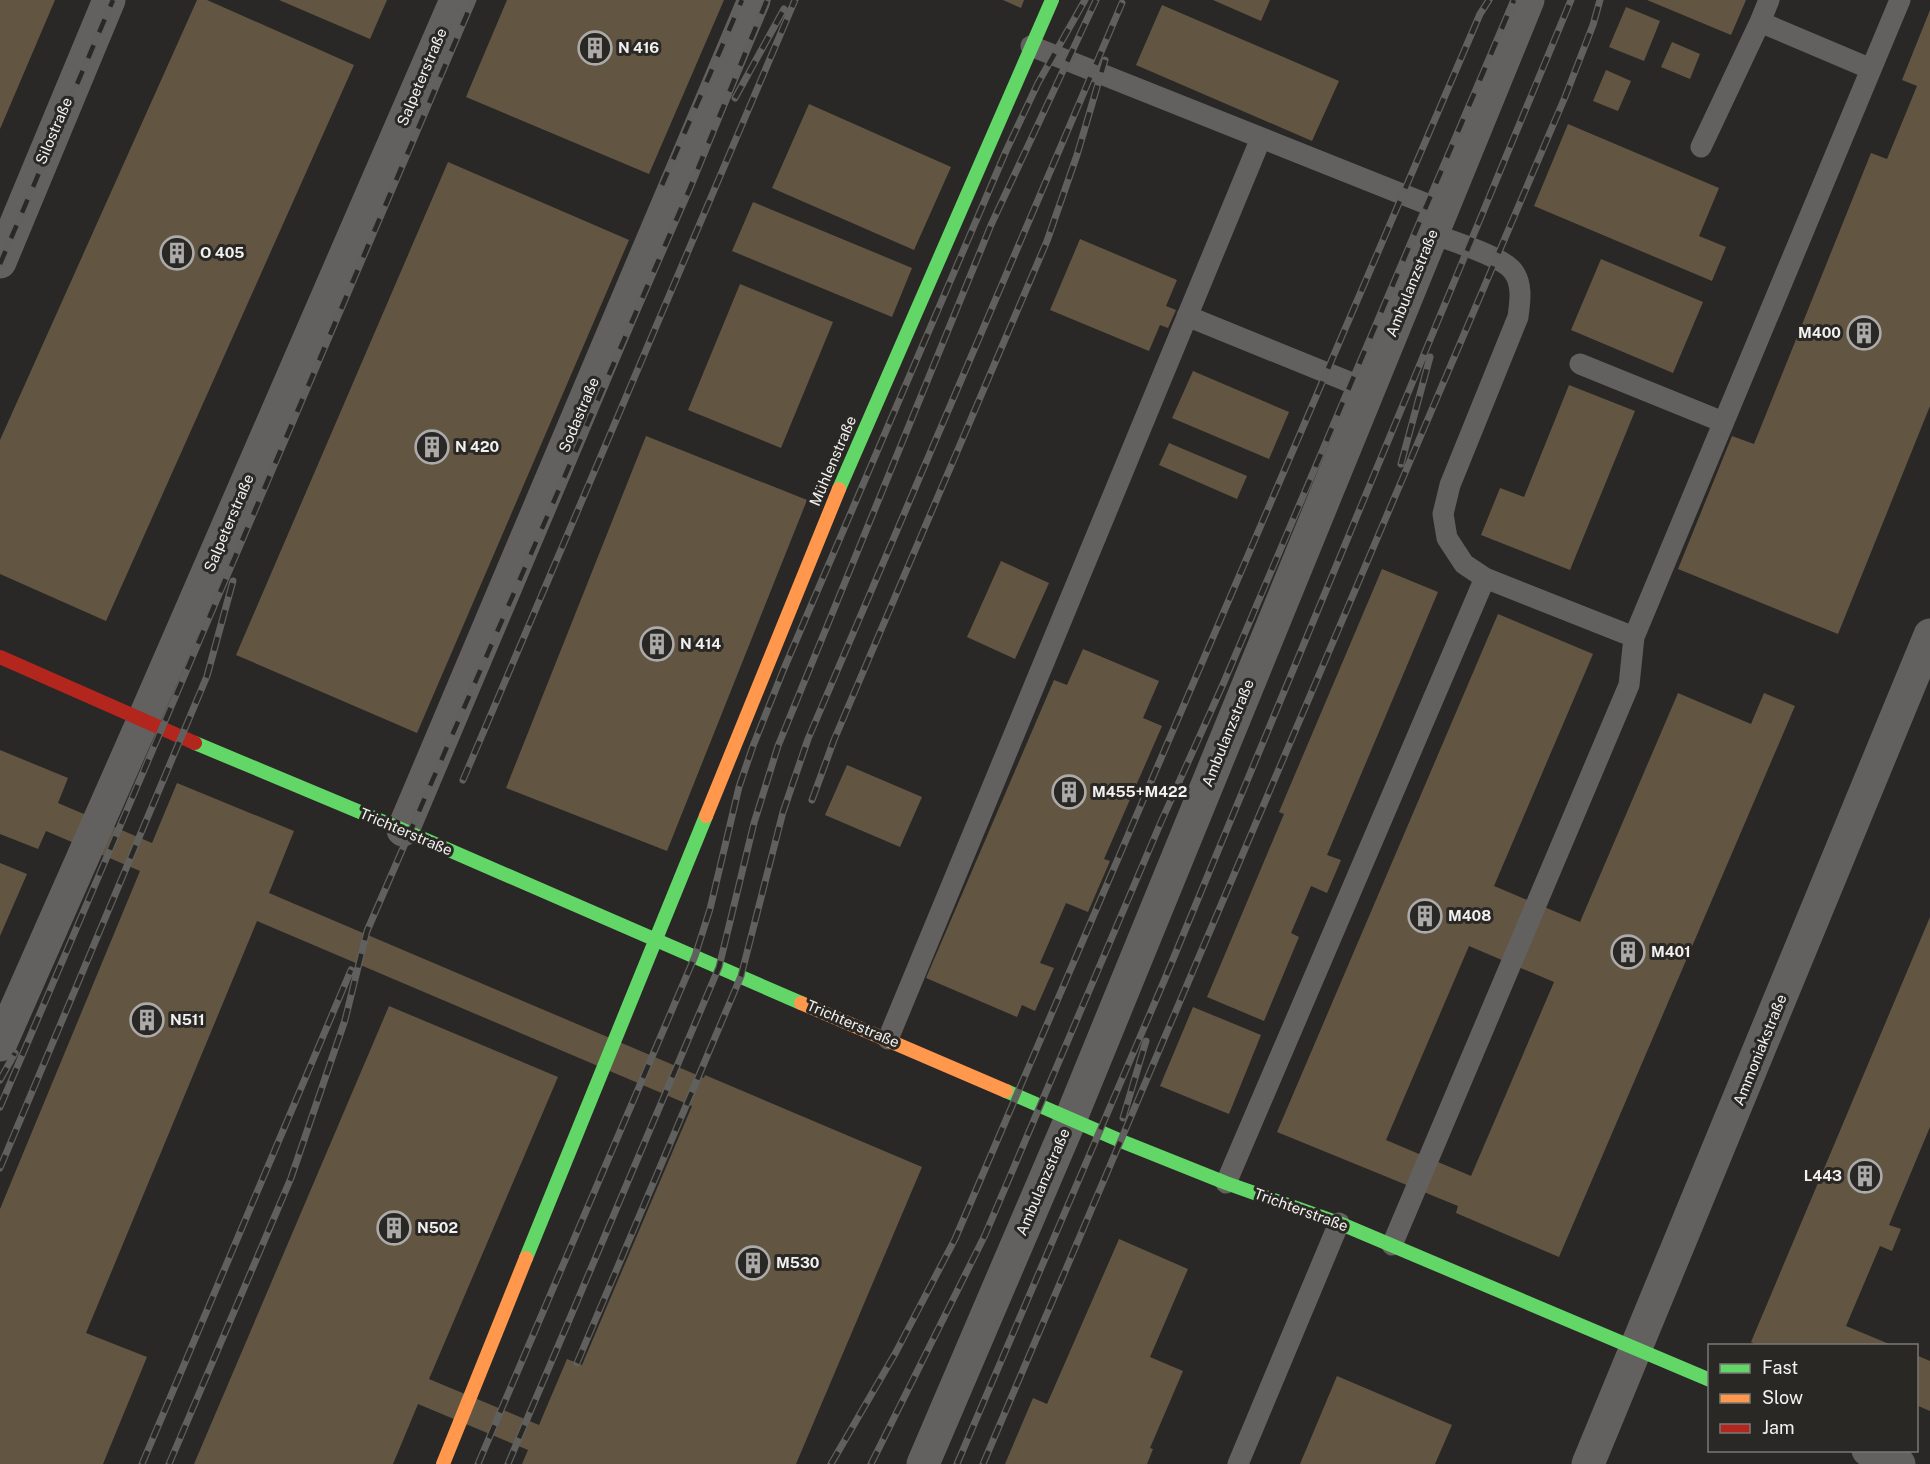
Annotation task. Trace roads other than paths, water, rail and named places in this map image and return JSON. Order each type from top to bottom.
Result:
[{"type":"street","name":"Silostraße","points":[[0,262],[109,0]]},
{"type":"street","name":"Salpeterstraße","points":[[0,1045],[456,0]]},
{"type":"street","name":"Sodastraße","points":[[403,830],[754,0]]},
{"type":"street","name":"Mühlenstraße","points":[[443,1464],[836,495],[1052,0]]},
{"type":"street","name":"Ambulanzstraße","points":[[922,1464],[1071,1118],[1528,0]]},
{"type":"street","name":"Ammoniakstraße","points":[[1588,1464],[1638,1348],[1930,635]]},
{"type":"street","name":"Trichterstraße","points":[[0,657],[143,721],[403,830],[1121,1141],[1226,1183],[1339,1223],[1708,1379]]},
{"type":"street","points":[[1872,1452],[1899,1464]]},
{"type":"lane","points":[[1701,147],[1769,0]]},
{"type":"lane","points":[[1392,1245],[1629,685],[1634,637],[1900,0]]},
{"type":"lane","points":[[1760,22],[1871,69]]},
{"type":"lane","points":[[1031,46],[1261,138],[1437,222],[1513,271],[1521,294],[1518,317],[1450,485],[1443,514],[1447,538],[1464,564],[1485,578],[1634,637]]},
{"type":"lane","points":[[888,1039],[1261,138]]},
{"type":"lane","points":[[1187,316],[1369,390]]},
{"type":"lane","points":[[1580,364],[1722,422]]},
{"type":"lane","points":[[1226,1183],[1485,578]]},
{"type":"lane","points":[[1238,1464],[1339,1223]]},
{"type":"railway","points":[[0,264],[113,0]]},
{"type":"railway","points":[[0,1107],[473,0]]},
{"type":"railway","points":[[662,185],[742,0]]},
{"type":"railway","points":[[169,1464],[291,1178],[345,1020],[367,931],[690,188],[767,0]]},
{"type":"railway","points":[[463,780],[795,0]]},
{"type":"railway","points":[[478,1464],[695,956],[710,909],[739,787],[783,671],[1006,151],[1038,83],[1085,0]]},
{"type":"railway","points":[[508,1464],[719,967],[754,823],[778,746],[991,225],[1096,0]]},
{"type":"railway","points":[[831,1464],[896,1352],[955,1239],[1480,14],[1489,0]]},
{"type":"railway","points":[[871,1464],[985,1235],[1161,822],[1224,682],[1514,0]]},
{"type":"railway","points":[[957,1464],[1164,981],[1571,0]]},
{"type":"railway","points":[[983,1464],[1565,97],[1593,25],[1600,0]]},
{"type":"railway","points":[[577,1363],[741,976],[783,812],[808,739],[1122,3]]},
{"type":"railway","points":[[735,98],[784,9]]},
{"type":"railway","points":[[812,800],[834,740],[1047,241],[1077,155],[1105,60]]},
{"type":"railway","points":[[1401,464],[1430,357]]},
{"type":"railway","points":[[0,1168],[207,676],[233,581]]},
{"type":"railway","points":[[142,1464],[351,970]]},
{"type":"railway","points":[[1123,1118],[1146,1041]]},
{"type":"railway","points":[[0,1080],[15,1053]]},
{"type":"place","name":"N 416","points":[[595,48]]},
{"type":"place","name":"O 405","points":[[177,253]]},
{"type":"place","name":"M400","points":[[1864,333]]},
{"type":"place","name":"N 420","points":[[432,447]]},
{"type":"place","name":"N 414","points":[[657,644]]},
{"type":"place","name":"M455+M422","points":[[1069,792]]},
{"type":"place","name":"M408","points":[[1425,916]]},
{"type":"place","name":"M401","points":[[1628,952]]},
{"type":"place","name":"N511","points":[[147,1020]]},
{"type":"place","name":"L443","points":[[1865,1176]]},
{"type":"place","name":"N502","points":[[394,1228]]},
{"type":"place","name":"M530","points":[[753,1263]]}]
